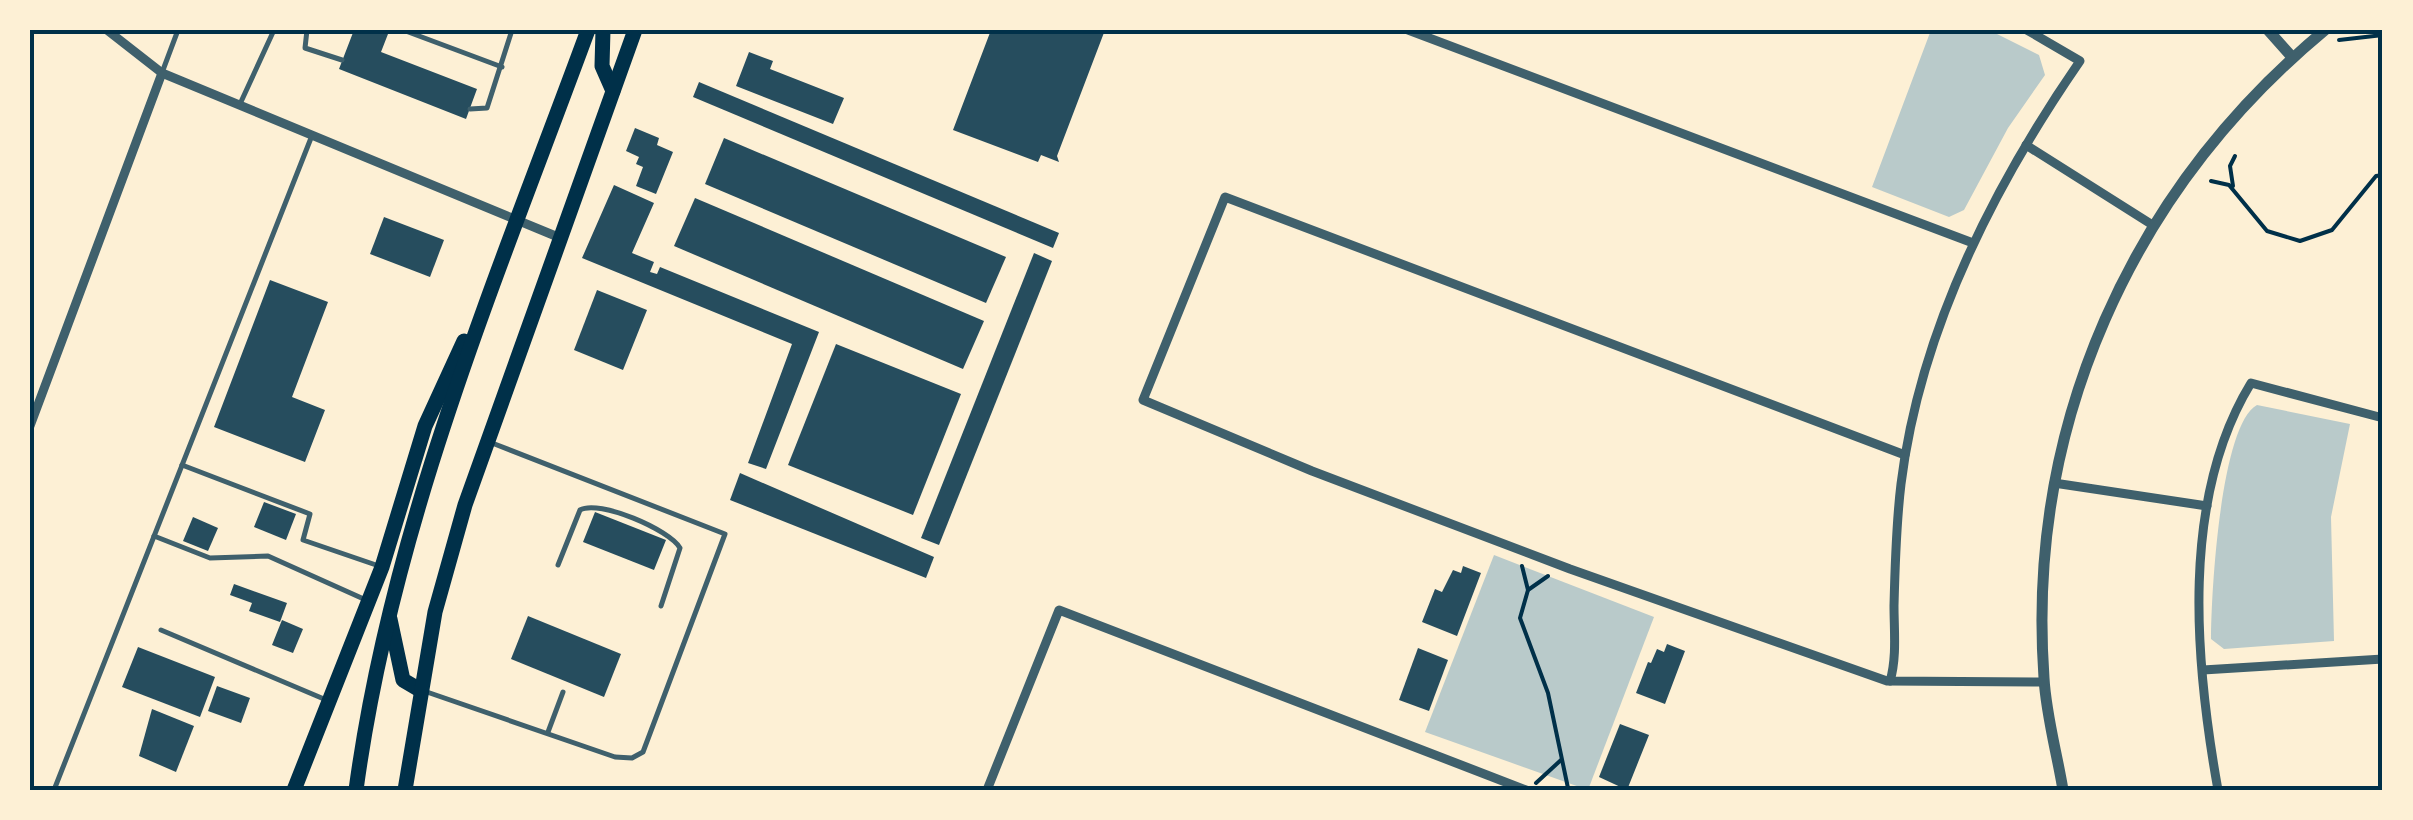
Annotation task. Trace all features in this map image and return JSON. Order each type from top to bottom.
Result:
[{"type":"highway","points":[[356,790],[389,610],[424,476],[588,30]]},
{"type":"highway","points":[[603,30],[602,66],[614,91]]},
{"type":"highway","points":[[405,790],[436,612],[484,440],[635,30]]},
{"type":"highway","points":[[294,790],[382,567],[438,391],[454,356],[478,321]]},
{"type":"highway","points":[[389,610],[398,668],[403,680],[420,690]]},
{"type":"street","points":[[107,30],[162,73],[238,108],[558,236]]},
{"type":"street","points":[[1408,30],[1973,243]]},
{"type":"street","points":[[1890,682],[1896,528],[1905,455],[1927,369],[1973,243],[2026,144],[2080,61],[2027,30]]},
{"type":"street","points":[[2268,30],[2292,58]]},
{"type":"street","points":[[2063,790],[2044,682],[2045,552],[2054,483],[2092,344],[2151,224],[2211,144],[2292,58],[2325,30]]},
{"type":"street","points":[[30,426],[162,73]]},
{"type":"street","points":[[2026,144],[2151,224]]},
{"type":"street","points":[[1905,455],[1225,196],[1143,400],[1312,471],[1556,564],[1890,682],[2044,682]]},
{"type":"street","points":[[2218,790],[2204,670],[2201,584],[2207,506],[2237,407],[2252,384],[2383,418]]},
{"type":"street","points":[[2054,483],[2207,506]]},
{"type":"street","points":[[987,790],[1059,610],[1529,790]]},
{"type":"street","points":[[2204,670],[2255,663],[2383,658]]},
{"type":"lane","points":[[162,73],[178,30]]},
{"type":"lane","points":[[238,108],[274,30]]},
{"type":"lane","points":[[307,30],[306,48],[342,60]]},
{"type":"lane","points":[[403,30],[502,66]]},
{"type":"lane","points":[[470,109],[487,108],[512,30]]},
{"type":"lane","points":[[54,790],[311,138]]},
{"type":"lane","points":[[420,690],[615,757],[632,758],[642,752],[725,534],[484,440]]},
{"type":"lane","points":[[182,465],[310,514],[303,540],[382,567]]},
{"type":"lane","points":[[558,565],[580,510],[588,506],[608,510],[671,535],[677,542],[678,563],[662,606]]},
{"type":"lane","points":[[154,536],[210,558],[268,556],[369,601]]},
{"type":"lane","points":[[162,630],[329,702]]},
{"type":"lane","points":[[548,732],[563,692]]},
{"type":"path","points":[[2339,40],[2383,35]]},
{"type":"path","points":[[2236,156],[2230,166],[2235,190],[2267,230],[2300,241],[2332,230],[2376,176],[2383,175]]},
{"type":"path","points":[[2211,181],[2235,190]]},
{"type":"path","points":[[1520,562],[1528,590],[1520,618],[1548,693],[1562,744],[1568,788]]},
{"type":"path","points":[[1528,590],[1552,574],[1556,564]]},
{"type":"path","points":[[1529,790],[1538,777],[1562,760]]},
{"type":"shaded area","points":[[1931,30],[1989,30],[2039,55],[2045,75],[2008,128],[1964,210],[1949,217],[1872,187]]},
{"type":"shaded area","points":[[2257,405],[2350,424],[2331,517],[2334,641],[2224,649],[2211,639],[2216,552],[2226,477],[2244,419]]},
{"type":"shaded area","points":[[1494,555],[1654,617],[1588,790],[1425,732]]},
{"type":"building","points":[[354,30],[388,34],[381,52],[477,89],[466,119],[339,69]]},
{"type":"building","points":[[991,30],[1105,30],[1057,156],[1059,162],[1041,155],[1038,162],[953,130]]},
{"type":"building","points":[[749,52],[773,61],[770,69],[844,98],[833,124],[736,86]]},
{"type":"building","points":[[699,82],[1059,233],[1053,248],[693,97]]},
{"type":"building","points":[[635,128],[659,138],[657,145],[673,152],[656,194],[636,186],[643,167],[636,164],[639,157],[626,151]]},
{"type":"building","points":[[724,138],[1006,257],[986,303],[705,184]]},
{"type":"building","points":[[614,185],[654,203],[632,253],[654,262],[650,272],[657,274],[660,267],[819,332],[766,469],[748,463],[792,344],[582,258]]},
{"type":"building","points":[[695,198],[984,321],[963,369],[674,246]]},
{"type":"building","points":[[384,217],[444,240],[430,277],[370,254]]},
{"type":"building","points":[[1034,253],[1052,261],[939,545],[921,538]]},
{"type":"building","points":[[270,280],[328,302],[292,397],[325,410],[305,462],[214,427]]},
{"type":"building","points":[[597,290],[647,310],[623,370],[574,350]]},
{"type":"building","points":[[836,344],[961,394],[913,515],[788,465]]},
{"type":"building","points":[[740,473],[934,557],[926,578],[730,500]]},
{"type":"building","points":[[264,502],[296,514],[286,540],[254,527]]},
{"type":"building","points":[[595,512],[666,540],[654,570],[583,542]]},
{"type":"building","points":[[193,517],[218,528],[208,551],[183,541]]},
{"type":"building","points":[[1463,566],[1481,573],[1457,636],[1422,622],[1435,589],[1442,592],[1453,570],[1461,573]]},
{"type":"building","points":[[234,584],[287,603],[280,622],[249,611],[252,603],[230,595]]},
{"type":"building","points":[[528,616],[621,654],[604,697],[511,659]]},
{"type":"building","points":[[282,620],[303,629],[293,653],[272,645]]},
{"type":"building","points":[[1667,644],[1685,651],[1665,704],[1636,693],[1648,662],[1651,663],[1657,649],[1664,652]]},
{"type":"building","points":[[138,647],[215,677],[200,717],[122,687]]},
{"type":"building","points":[[1418,648],[1448,660],[1429,711],[1399,700]]},
{"type":"building","points":[[217,686],[250,698],[241,723],[208,711]]},
{"type":"building","points":[[152,709],[194,726],[176,772],[139,756]]},
{"type":"building","points":[[1620,724],[1649,735],[1627,790],[1599,777]]}]
